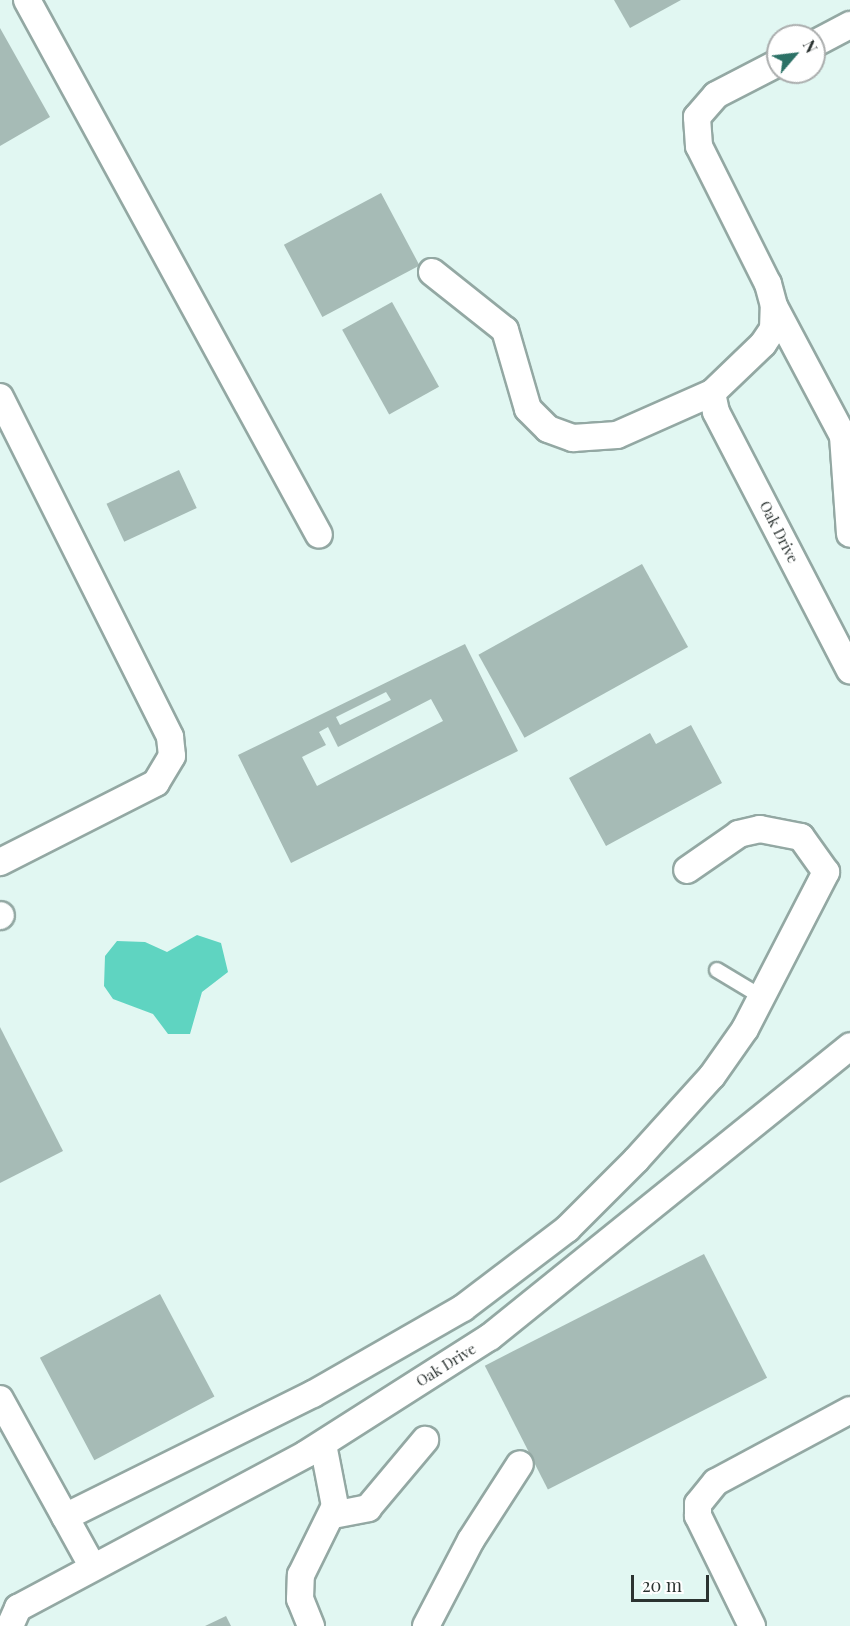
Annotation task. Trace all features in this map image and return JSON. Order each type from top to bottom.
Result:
[{"type":"street","points":[[27,0],[319,535]]},
{"type":"street","points":[[826,38],[850,25]]},
{"type":"street","points":[[766,69],[716,95],[697,117],[699,146],[768,284],[774,306],[843,436],[850,534]]},
{"type":"street","points":[[432,272],[504,330],[528,410],[548,429],[573,438],[617,435],[712,393],[763,344],[773,329],[774,306]]},
{"type":"street","name":"Oak Drive","points":[[712,393],[716,412],[850,670]]},
{"type":"street","points":[[0,397],[170,737],[172,756],[156,783],[0,862]]},
{"type":"street","points":[[65,1517],[313,1394],[463,1308],[567,1229],[636,1160],[712,1076],[762,997],[822,888],[826,872],[801,837],[760,829],[739,834],[687,870]]},
{"type":"street","name":"Oak Drive","points":[[7,1621],[92,1566],[323,1444],[490,1337],[850,1046]]},
{"type":"street","points":[[0,1399],[92,1566]]},
{"type":"street","points":[[752,1626],[698,1516],[698,1504],[716,1482],[850,1410]]},
{"type":"street","points":[[333,1515],[368,1509],[425,1440]]},
{"type":"street","points":[[311,1626],[300,1599],[301,1575],[333,1515],[323,1444]]},
{"type":"street","points":[[426,1626],[471,1540],[520,1464]]},
{"type":"lane","points":[[717,970],[762,997]]},
{"type":"shaded area","points":[[197,935],[221,943],[228,972],[202,992],[190,1034],[168,1034],[153,1014],[113,999],[104,986],[105,956],[117,941],[145,942],[167,952]]},
{"type":"building","points":[[614,0],[681,0],[630,28]]},
{"type":"building","points":[[0,28],[50,117],[0,146]]},
{"type":"building","points":[[381,193],[419,265],[322,317],[284,245]]},
{"type":"building","points":[[392,302],[439,387],[389,414],[342,330]]},
{"type":"building","points":[[179,470],[197,508],[124,542],[106,504]]},
{"type":"building","points":[[642,564],[688,647],[525,738],[478,655]]},
{"type":"building","points":[[465,644],[518,751],[291,863],[238,755]],"holes":[[[386,692],[391,700],[340,725],[336,717]],[[431,699],[443,721],[317,786],[302,757],[326,745],[319,732],[328,727],[338,747]]]},
{"type":"building","points":[[691,725],[722,783],[606,846],[569,778],[650,733],[656,744]]},
{"type":"building","points":[[0,1027],[63,1151],[0,1183]]},
{"type":"building","points":[[704,1254],[767,1378],[548,1490],[485,1366]]},
{"type":"building","points":[[160,1294],[214,1396],[94,1460],[40,1358]]},
{"type":"building","points":[[226,1616],[231,1626],[205,1626]]}]
